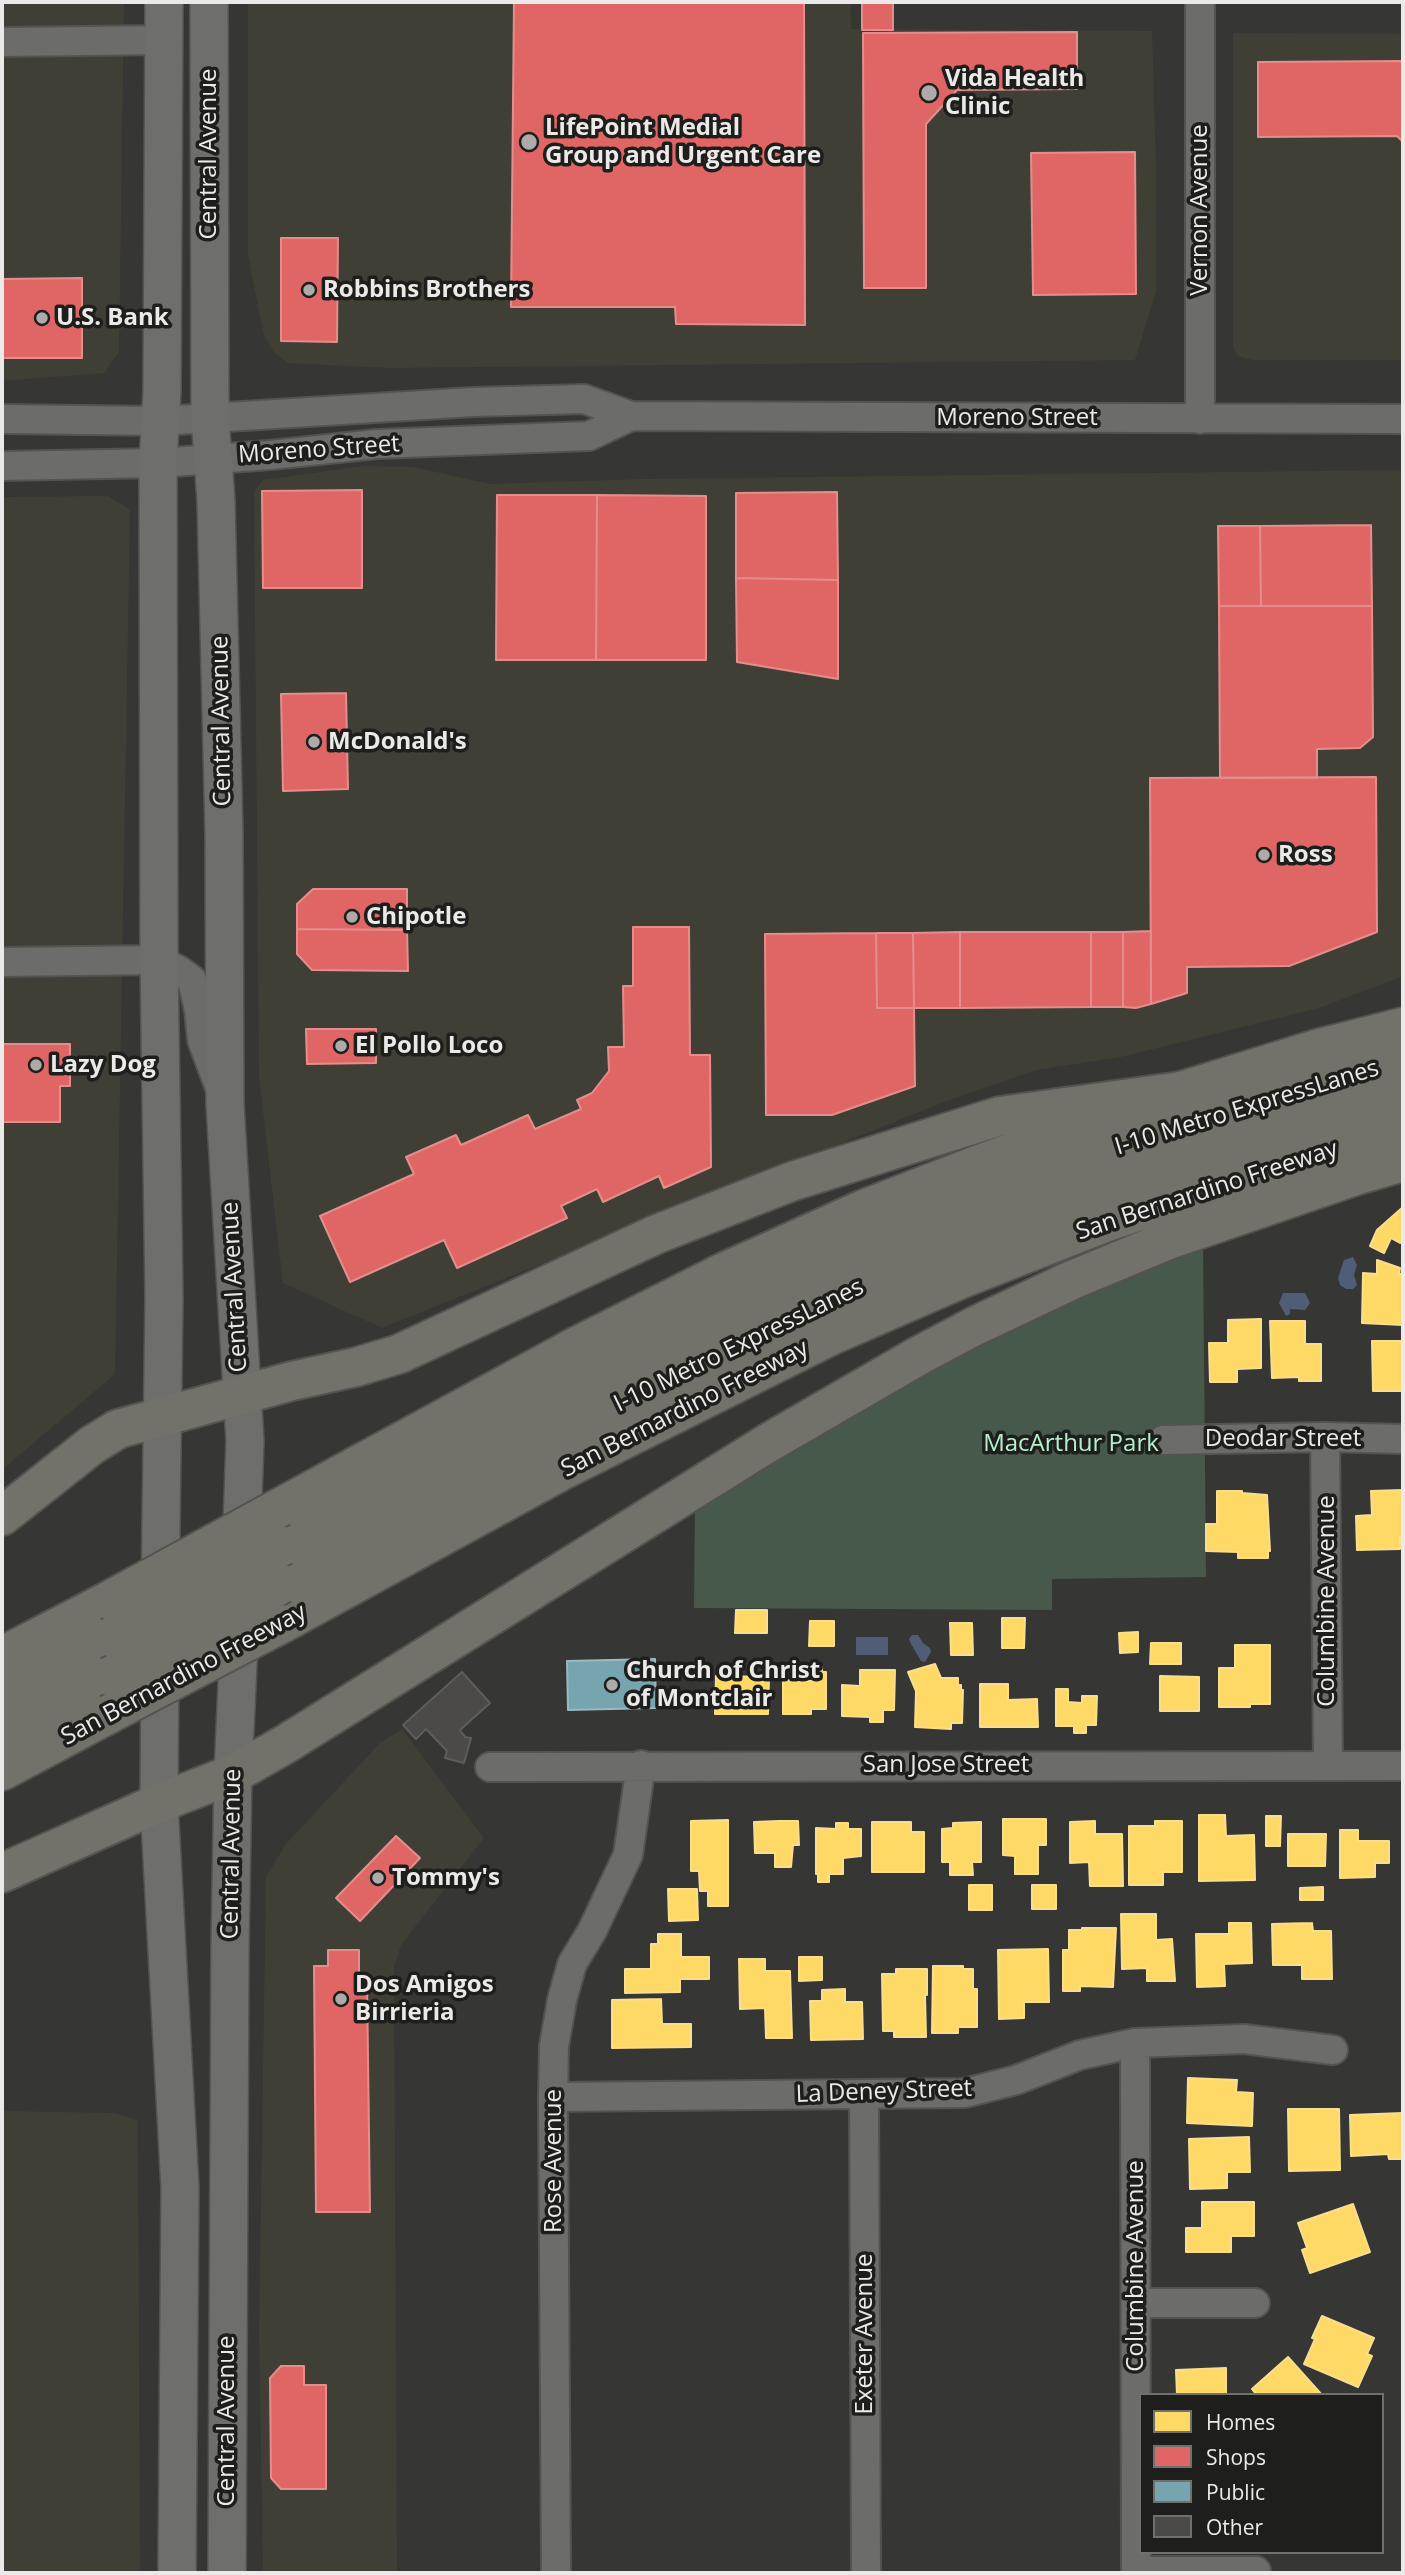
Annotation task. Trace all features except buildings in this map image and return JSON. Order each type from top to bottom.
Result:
[{"type":"highway","points":[[2,1696],[110,1618],[281,1507],[577,1346],[724,1272],[864,1209],[1181,1091],[1320,1048],[1403,1027]]},
{"type":"highway","name":"I-10 Metro ExpressLanes","points":[[110,1618],[283,1546],[659,1343],[783,1282],[910,1226],[1042,1174],[1175,1128],[1304,1087],[1403,1060]]},
{"type":"highway","points":[[2,1516],[92,1445],[118,1429],[399,1354],[657,1234],[745,1199],[857,1160],[1000,1116],[1181,1091]]},
{"type":"highway","name":"I-10 Metro ExpressLanes","points":[[2,1733],[734,1345],[873,1279],[1122,1183],[1234,1146],[1403,1097]]},
{"type":"highway","name":"San Bernardino Freeway","points":[[2,1771],[281,1624],[561,1471],[842,1330],[961,1279],[1107,1222],[1250,1174],[1403,1130]]},
{"type":"highway","points":[[2,1873],[233,1773],[284,1745],[757,1450],[931,1349],[1035,1296],[1114,1262],[1264,1206],[1403,1162]]},
{"type":"highway","points":[[2,1656],[110,1618]]},
{"type":"main road","name":"Central Avenue","points":[[164,2],[161,421],[158,463],[159,960],[164,1297],[159,1803],[180,2188],[177,2573]]},
{"type":"main road","name":"Central Avenue","points":[[209,2],[210,418],[216,501],[225,854],[225,1104],[245,1441],[233,1773],[230,1945],[227,2573]]},
{"type":"street","name":"Vernon Avenue","points":[[1200,2],[1200,419]]},
{"type":"street","points":[[2,42],[163,40]]},
{"type":"street","name":"Moreno Street","points":[[2,419],[161,421],[473,402],[584,399],[631,416],[1403,419]]},
{"type":"street","name":"Moreno Street","points":[[2,466],[158,463],[453,440],[589,436],[631,416]]},
{"type":"street","points":[[2,962],[159,960],[191,980],[199,1010],[202,1040],[225,1104]]},
{"type":"street","name":"Deodar Street","points":[[1163,1440],[1325,1437],[1403,1439]]},
{"type":"street","name":"Columbine Avenue","points":[[1325,1437],[1328,1765]]},
{"type":"street","name":"Rose Avenue","points":[[556,2573],[554,2046],[572,1964],[593,1931],[628,1855],[641,1765]]},
{"type":"street","name":"San Jose Street","points":[[490,1766],[1403,1766]]},
{"type":"street","name":"La Deney Street","points":[[553,2098],[965,2093],[1016,2080],[1080,2055],[1135,2042],[1244,2039],[1333,2050]]},
{"type":"street","name":"Columbine Avenue","points":[[1135,2042],[1136,2572]]},
{"type":"street","name":"Exeter Avenue","points":[[864,2095],[866,2573]]},
{"type":"street","points":[[1136,2303],[1255,2303]]},
{"type":"street","points":[[1136,2572],[1256,2571]]},
{"type":"shaded area","points":[[2,2],[124,2],[119,352],[104,373],[2,381]]},
{"type":"shaded area","points":[[248,2],[850,2],[851,29],[1152,31],[1156,292],[1135,360],[391,368],[288,363],[274,353],[263,332],[248,255]]},
{"type":"shaded area","points":[[1233,33],[1403,34],[1403,360],[1253,360],[1238,356],[1233,347]]},
{"type":"shaded area","points":[[363,466],[413,467],[490,484],[644,479],[1403,470],[1403,976],[1319,1008],[1121,1057],[1036,1070],[944,1102],[382,1328],[283,1283],[259,1077],[254,492],[263,480]]},
{"type":"shaded area","points":[[108,496],[130,510],[115,1374],[2,1470],[2,497]]},
{"type":"shaded area","points":[[402,1729],[484,1838],[401,1945],[394,1968],[397,2573],[263,2573],[259,2330],[266,1877],[286,1844],[380,1743]]},
{"type":"shaded area","points":[[2,2111],[115,2113],[138,2121],[140,2573],[2,2573]]},
{"type":"green space","name":"MacArthur Park","points":[[1203,1240],[1206,1577],[1052,1579],[1052,1610],[694,1608],[695,1502],[935,1362]]},
{"type":"water","points":[[1353,1257],[1357,1265],[1354,1275],[1357,1285],[1353,1289],[1346,1289],[1340,1285],[1338,1278],[1344,1260]]},
{"type":"water","points":[[1283,1293],[1305,1293],[1310,1303],[1305,1310],[1290,1309],[1290,1314],[1286,1316],[1279,1303]]},
{"type":"water","points":[[912,1635],[918,1635],[930,1648],[931,1652],[925,1662],[921,1661],[911,1644],[909,1639]]},
{"type":"water","points":[[856,1637],[888,1637],[888,1655],[856,1655]]},
{"type":"place","name":"Vida Health Clinic","points":[[929,93]]},
{"type":"place","name":"LifePoint Medial Group and Urgent Care","points":[[529,142]]},
{"type":"place","name":"Robbins Brothers","points":[[309,290]]},
{"type":"place","name":"U.S. Bank","points":[[42,318]]},
{"type":"place","name":"McDonald's","points":[[314,742]]},
{"type":"place","name":"Ross","points":[[1264,855]]},
{"type":"place","name":"Chipotle","points":[[352,917]]},
{"type":"place","name":"El Pollo Loco","points":[[341,1046]]},
{"type":"place","name":"Lazy Dog","points":[[36,1065]]},
{"type":"place","name":"Church of Christ of Montclair","points":[[612,1685]]},
{"type":"place","name":"Tommy's","points":[[378,1878]]},
{"type":"place","name":"Dos Amigos Birrieria","points":[[341,1999]]}]
